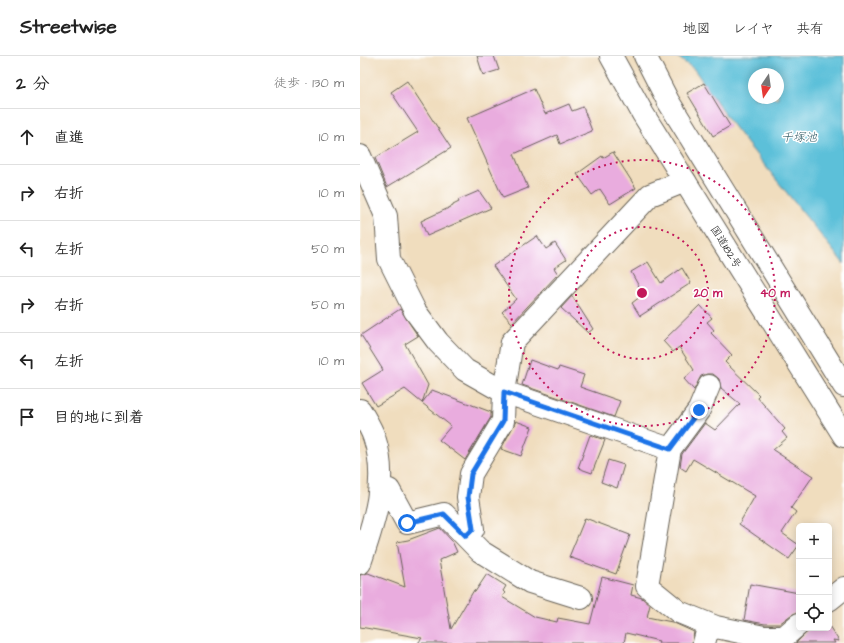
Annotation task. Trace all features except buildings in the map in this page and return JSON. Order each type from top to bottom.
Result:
[{"type":"main road","name":"国道182号","points":[[611,56],[643,114],[844,436]]},
{"type":"main road","points":[[645,56],[668,101],[844,386]]},
{"type":"main road","points":[[360,156],[386,216],[389,260],[415,311],[438,342],[465,370],[504,392],[670,449]]},
{"type":"main road","points":[[466,536],[473,529],[468,497],[471,474],[503,421],[504,392],[512,342],[650,195],[685,180]]},
{"type":"main road","points":[[709,386],[699,410],[670,449],[647,586],[710,635],[764,637],[789,635]]},
{"type":"main road","points":[[360,410],[374,437],[380,469],[377,515],[360,563]]},
{"type":"main road","points":[[380,487],[389,490],[407,523],[444,514],[480,551],[530,582],[581,598]]},
{"type":"main road","points":[[832,598],[844,588]]},
{"type":"water","name":"千塚池","points":[[676,56],[844,56],[844,264],[734,127],[694,69]]},
{"type":"route","points":[[407,523],[444,514],[466,536],[473,529],[468,497],[471,474],[503,421],[504,392],[670,449],[699,410]]}]
